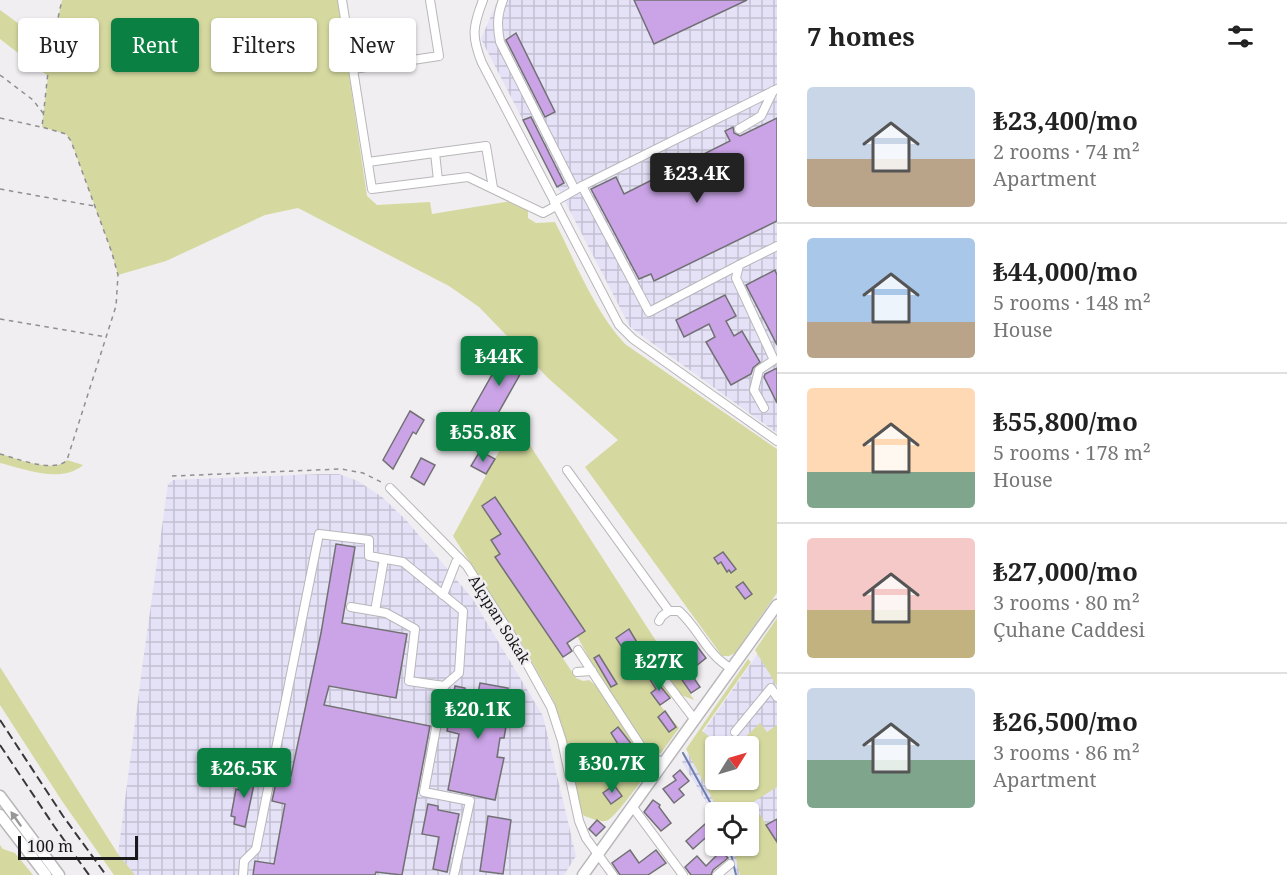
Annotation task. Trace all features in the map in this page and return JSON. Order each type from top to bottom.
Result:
[{"type":"main road","points":[[583,875],[777,605]]},
{"type":"main road","points":[[0,796],[58,875]]},
{"type":"main road","points":[[0,815],[46,875]]},
{"type":"street","points":[[342,0],[345,18]]},
{"type":"street","points":[[416,59],[439,56],[430,0]]},
{"type":"street","points":[[483,0],[473,26],[476,48],[612,315],[625,332],[777,441]]},
{"type":"street","points":[[503,0],[498,10],[497,26],[500,42],[578,188],[649,312],[777,246]]},
{"type":"street","points":[[353,72],[372,189],[468,177],[543,213],[578,188],[775,90]]},
{"type":"street","points":[[739,129],[761,116],[775,90]]},
{"type":"street","points":[[368,162],[486,146],[493,188]]},
{"type":"street","points":[[435,153],[438,180]]},
{"type":"street","points":[[739,266],[736,278],[774,360],[759,370],[754,390],[764,408]]},
{"type":"street","points":[[567,470],[669,611]]},
{"type":"street","points":[[390,488],[460,559]]},
{"type":"street","points":[[243,875],[244,861],[256,849],[319,534],[369,540],[369,556],[403,562],[463,612],[459,673],[444,686],[424,792],[470,801],[454,875]]},
{"type":"street","points":[[375,611],[384,559]]},
{"type":"street","name":"Alçıpan Sokak","points":[[442,595],[456,562],[460,559],[467,566],[505,625],[551,707],[562,741],[579,821],[597,854],[613,875]]},
{"type":"street","points":[[351,607],[386,613],[415,629],[409,681],[444,686]]},
{"type":"street","points":[[659,621],[669,611],[679,611],[711,654],[732,669]]},
{"type":"street","points":[[578,650],[642,748],[664,763]]},
{"type":"street","points":[[644,656],[695,720]]},
{"type":"street","points":[[576,672],[592,671]]},
{"type":"street","points":[[735,732],[771,688],[777,697]]},
{"type":"street","points":[[632,806],[682,875]]},
{"type":"street","points":[[717,875],[730,864]]},
{"type":"path","points":[[42,127],[50,54],[63,0]]},
{"type":"path","points":[[0,75],[33,100],[44,113]]},
{"type":"path","points":[[0,118],[66,134],[71,141],[118,275],[116,306],[67,460],[63,465],[54,466],[0,454]]},
{"type":"path","points":[[0,189],[95,207]]},
{"type":"path","points":[[0,319],[106,337]]},
{"type":"path","points":[[172,476],[341,469],[363,473],[390,488]]},
{"type":"shaded area","points":[[498,0],[777,0],[777,433],[630,327],[481,39]]},
{"type":"shaded area","points":[[339,474],[358,481],[382,497],[406,520],[472,598],[543,716],[576,856],[564,875],[135,875],[118,854],[168,484],[173,480]]},
{"type":"shaded area","points":[[777,634],[777,875],[736,875],[731,856],[759,856],[759,802],[706,802],[682,762],[771,635]]},
{"type":"green space","points":[[62,0],[338,0],[341,18],[329,18],[329,72],[349,72],[367,196],[377,205],[430,202],[432,214],[512,201],[528,210],[528,218],[536,223],[555,222],[594,301],[625,344],[777,449],[777,593],[735,653],[722,656],[585,467],[618,440],[548,378],[479,307],[449,286],[298,208],[265,215],[166,261],[118,275],[71,141],[66,134],[42,127],[48,76],[43,72],[99,72],[99,18],[58,18]]},
{"type":"green space","points":[[0,10],[18,23],[18,53],[0,39]]},
{"type":"green space","points":[[515,422],[694,700],[681,695],[667,674],[654,664],[643,650],[639,653],[673,696],[660,705],[679,728],[661,753],[656,754],[647,748],[595,669],[577,636],[585,631],[495,497],[482,506],[501,534],[491,540],[500,554],[496,557],[576,678],[583,681],[589,680],[598,687],[636,748],[652,763],[628,798],[606,821],[594,820],[583,815],[579,807],[563,729],[553,700],[521,642],[453,536]]},
{"type":"green space","points":[[0,454],[44,465],[53,466],[67,460],[83,465],[64,474],[43,473],[0,463]]},
{"type":"green space","points":[[777,618],[777,686],[755,650]]},
{"type":"green space","points":[[748,659],[751,662],[702,731],[708,736],[705,736],[705,785],[686,749]]},
{"type":"green space","points":[[0,667],[118,854],[135,875],[114,875],[62,801],[0,705]]},
{"type":"green space","points":[[760,723],[767,732],[777,725],[777,787],[754,802],[714,802],[708,790],[759,790],[759,736],[746,736]]},
{"type":"green space","points":[[759,813],[777,840],[777,875],[740,875],[735,856],[759,856]]},
{"type":"green space","points":[[0,845],[3,849],[15,853],[33,875],[0,875]]},
{"type":"building","points":[[634,0],[747,0],[654,44]]},
{"type":"building","points":[[516,33],[555,112],[545,117],[506,40]]},
{"type":"building","points":[[531,117],[564,183],[557,187],[523,120]]},
{"type":"building","points":[[777,118],[777,221],[654,281],[651,274],[639,279],[591,189],[616,177],[624,194],[730,141],[725,131],[733,127],[734,133],[740,136]]},
{"type":"building","points":[[775,270],[777,275],[777,345],[746,285]]},
{"type":"building","points":[[725,295],[736,316],[726,321],[734,336],[742,331],[760,362],[753,368],[751,374],[731,385],[706,342],[715,337],[709,324],[684,337],[676,320]]},
{"type":"building","points":[[506,350],[527,362],[492,424],[471,412]]},
{"type":"building","points":[[777,368],[777,403],[764,377],[765,374]]},
{"type":"building","points":[[410,411],[424,420],[416,434],[413,432],[393,469],[383,460]]},
{"type":"building","points":[[480,451],[495,459],[486,474],[471,466]]},
{"type":"building","points":[[421,458],[435,465],[424,485],[411,477]]},
{"type":"building","points":[[495,497],[585,631],[567,643],[572,651],[563,657],[495,557],[500,554],[491,540],[501,534],[482,506]]},
{"type":"building","points":[[336,544],[355,547],[342,623],[407,634],[396,698],[329,686],[324,705],[430,726],[402,875],[376,872],[375,875],[253,875],[255,861],[274,864],[285,804],[272,801],[278,773],[291,776],[321,633]]},
{"type":"building","points":[[723,552],[736,569],[731,573],[729,570],[727,572],[721,562],[718,564],[714,558]]},
{"type":"building","points":[[743,582],[752,594],[745,599],[736,587]]},
{"type":"building","points":[[629,629],[638,644],[625,652],[616,638]]},
{"type":"building","points":[[696,645],[706,658],[691,670],[681,657]]},
{"type":"building","points":[[599,655],[617,684],[611,687],[594,658]]},
{"type":"building","points":[[691,674],[700,687],[691,693],[682,680]]},
{"type":"building","points":[[652,676],[670,698],[660,705],[651,693],[656,689],[649,678]]},
{"type":"building","points":[[480,683],[508,688],[503,719],[507,721],[504,738],[500,738],[497,757],[504,758],[495,800],[448,790],[459,734],[447,731],[455,686],[478,693]]},
{"type":"building","points":[[665,711],[676,727],[669,732],[658,717]]},
{"type":"building","points":[[618,727],[648,765],[639,773],[636,769],[622,780],[615,770],[628,760],[611,733]]},
{"type":"building","points":[[246,768],[257,770],[245,827],[234,824],[235,817],[231,816],[236,789],[242,791]]},
{"type":"building","points":[[680,770],[689,781],[679,789],[684,795],[674,803],[663,789],[676,780],[673,776]]},
{"type":"building","points":[[614,785],[622,796],[611,804],[603,793]]},
{"type":"building","points":[[653,800],[660,805],[659,807],[671,823],[661,831],[644,812]]},
{"type":"building","points":[[428,804],[438,806],[438,810],[459,814],[447,872],[433,869],[439,837],[422,834]]},
{"type":"building","points":[[488,816],[511,820],[503,874],[480,871]]},
{"type":"building","points":[[777,819],[777,842],[766,825]]},
{"type":"building","points":[[597,820],[605,827],[596,836],[589,829]]},
{"type":"building","points":[[705,824],[705,838],[693,849],[686,841]]},
{"type":"building","points":[[630,850],[639,863],[656,850],[666,863],[648,875],[620,875],[612,863]]},
{"type":"building","points":[[697,856],[706,866],[716,856],[728,858],[713,870],[711,875],[691,875],[685,867]]},
{"type":"waterway","points":[[683,753],[710,802]]},
{"type":"waterway","points":[[731,856],[736,875]]},
{"type":"railway","points":[[0,720],[63,816],[106,875]]},
{"type":"railway","points":[[0,745],[89,875]]}]
